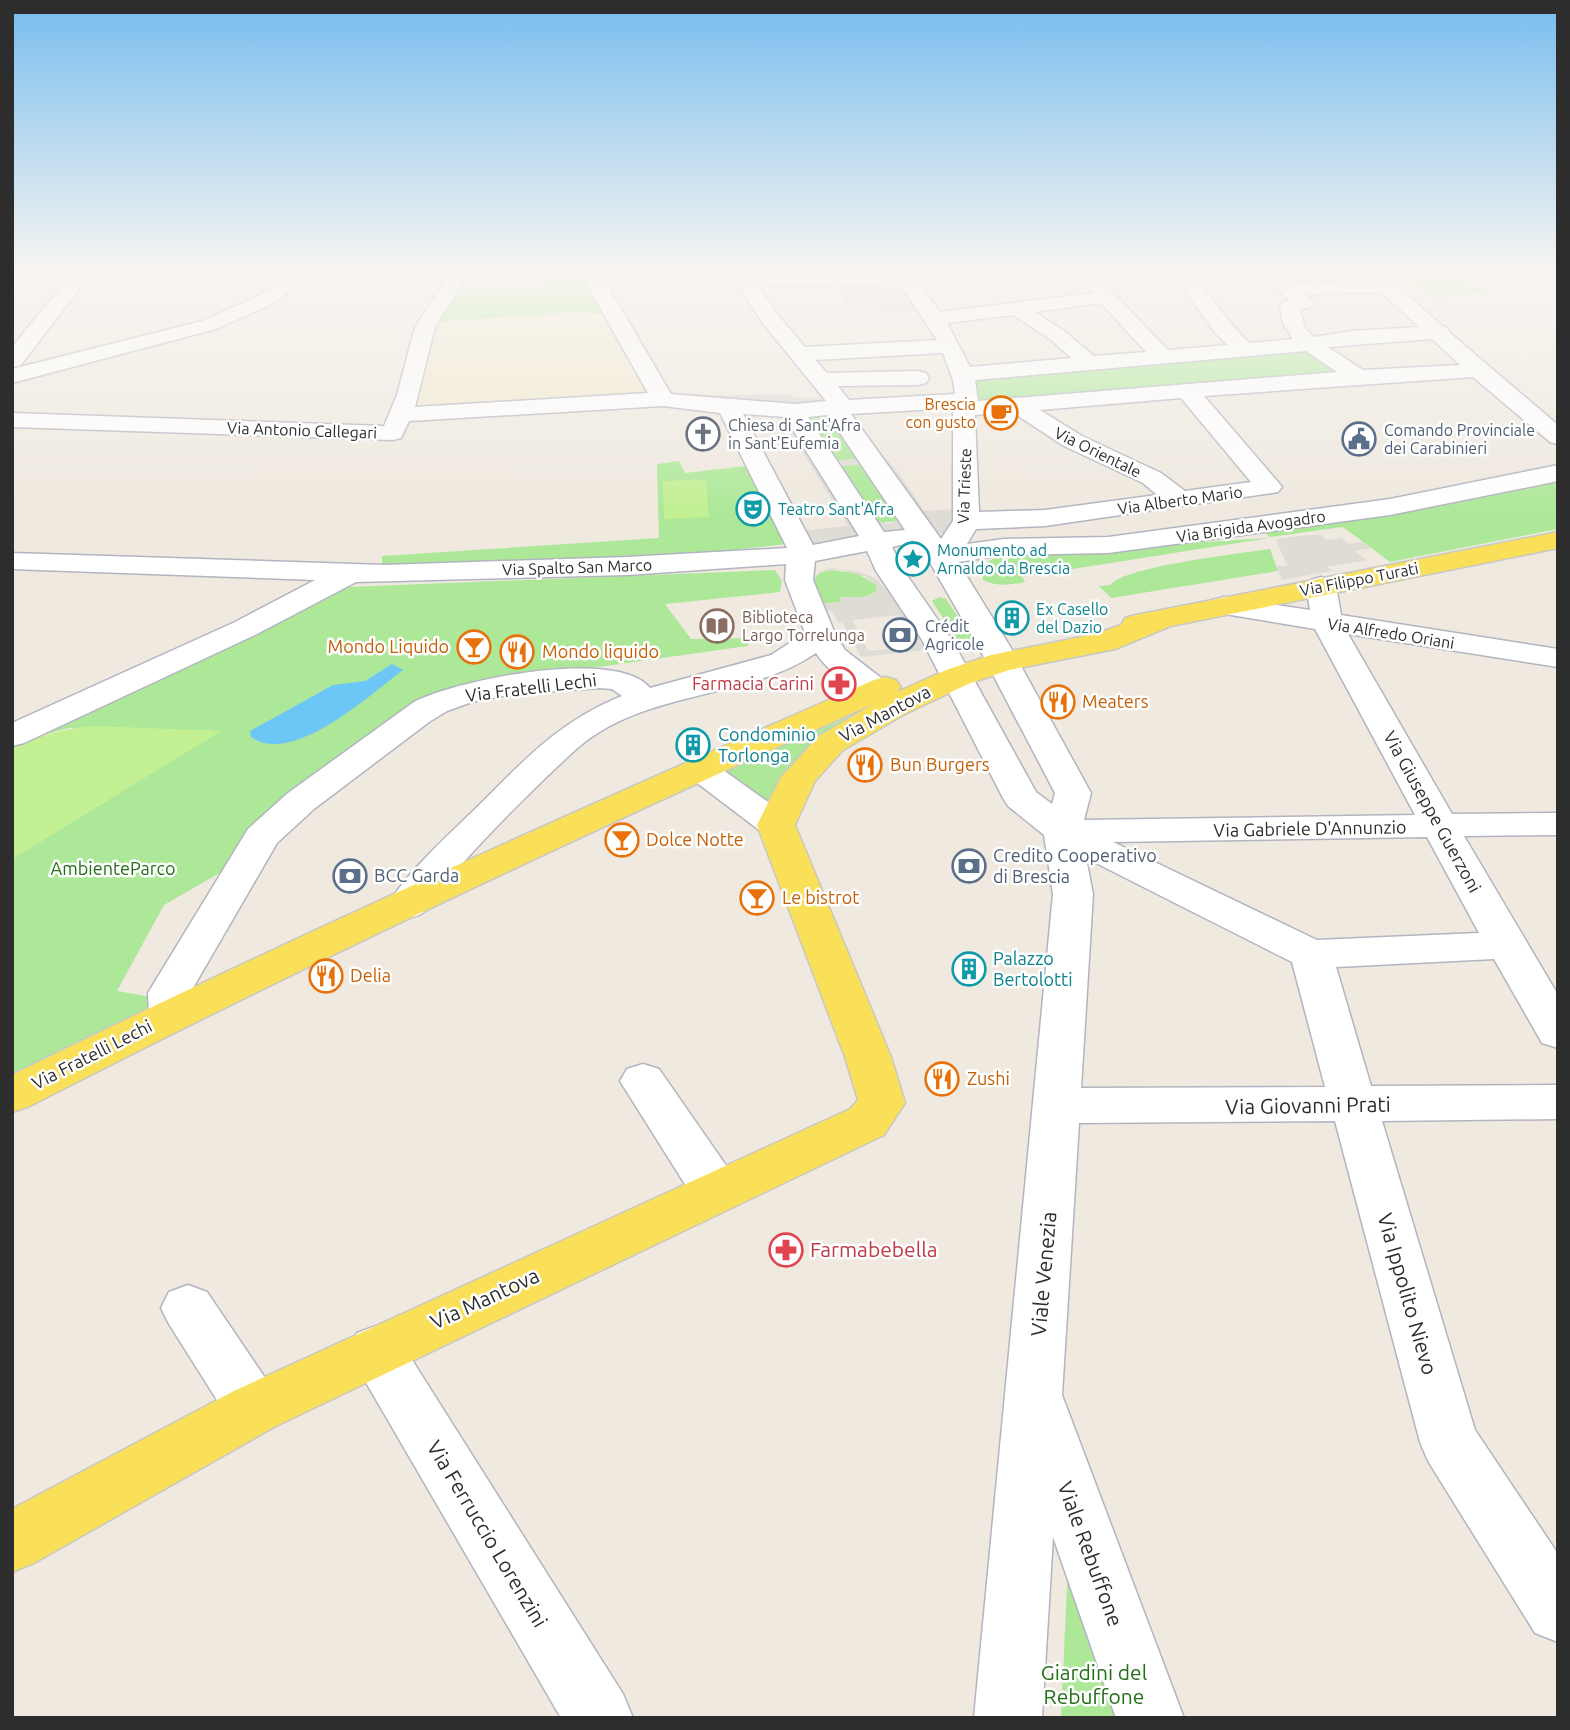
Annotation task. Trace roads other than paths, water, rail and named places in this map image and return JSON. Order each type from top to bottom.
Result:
[{"type":"main road","name":"Via Filippo Turati","points":[[998,655],[1321,586],[1558,540]]},
{"type":"main road","name":"Via Filippo Turati","points":[[1034,654],[1104,642],[1160,620]]},
{"type":"main road","name":"Via Mantova","points":[[12,1542],[254,1409],[867,1122],[882,1103],[869,1057],[822,946],[776,825],[799,777],[831,743],[953,670],[998,655],[1034,654]]},
{"type":"main road","name":"Via Fratelli Lechi","points":[[12,1095],[172,1015],[700,769],[877,691],[953,670]]},
{"type":"street","points":[[12,376],[110,351]]},
{"type":"street","points":[[400,415],[418,351]]},
{"type":"street","points":[[635,351],[663,399]]},
{"type":"street","name":"Viale Venezia","points":[[797,351],[822,380],[939,557],[998,655],[1073,793],[1062,831],[1073,894],[1008,1718]]},
{"type":"street","points":[[800,354],[860,351]]},
{"type":"street","points":[[950,351],[965,391]]},
{"type":"street","points":[[1075,351],[1089,363]]},
{"type":"street","points":[[1157,351],[1163,357]]},
{"type":"street","points":[[965,391],[1089,363],[1245,351]]},
{"type":"street","points":[[1320,351],[1358,377]]},
{"type":"street","points":[[1367,351],[1395,374]]},
{"type":"street","points":[[1459,351],[1558,437]]},
{"type":"street","points":[[822,380],[965,391],[1018,406],[1395,374],[1479,370]]},
{"type":"street","name":"Via Antonio Callegari","points":[[12,420],[393,433],[400,415],[663,399],[727,407],[774,408],[794,413],[813,408],[965,391]]},
{"type":"street","name":"Via Trieste","points":[[939,557],[963,531],[966,521],[963,414],[965,391]]},
{"type":"street","name":"Via Alberto Mario","points":[[966,521],[1045,518],[1269,487],[1187,391]]},
{"type":"street","name":"Via Orientale","points":[[1018,406],[1073,441],[1152,478],[1178,498]]},
{"type":"street","points":[[727,407],[793,532],[802,555],[799,580],[821,636],[833,656],[877,691]]},
{"type":"street","points":[[794,413],[876,541],[894,576],[953,670],[1021,798],[1062,831],[1311,954],[1506,945]]},
{"type":"street","name":"Via Brigida Avogadro","points":[[939,557],[1004,547],[1108,545],[1310,518],[1390,507],[1558,473]]},
{"type":"street","name":"Via Spalto San Marco","points":[[12,561],[352,573],[627,566],[802,555],[876,541],[939,557],[922,585],[802,555]]},
{"type":"street","name":"Via Spalto San Marco","points":[[12,736],[221,640],[352,573]]},
{"type":"street","name":"Via Giuseppe Guerzoni","points":[[1321,586],[1327,624],[1506,945],[1558,1032]]},
{"type":"street","name":"Via Alfredo Oriani","points":[[1224,606],[1558,658]]},
{"type":"street","points":[[641,700],[782,662],[821,636]]},
{"type":"street","name":"Via Fratelli Lechi","points":[[172,1015],[169,993],[261,837],[280,817],[411,721],[444,701],[479,691],[565,680],[608,678],[628,682],[637,690],[641,700],[607,714],[562,743],[440,865],[408,905]]},
{"type":"street","points":[[700,769],[776,825]]},
{"type":"street","name":"Via Gabriele D'Annunzio","points":[[1062,831],[1441,828],[1558,824]]},
{"type":"street","name":"Via Ippolito Nievo","points":[[1311,954],[1449,1442],[1558,1610]]},
{"type":"street","points":[[643,1082],[716,1191]]},
{"type":"street","name":"Via Giovanni Prati","points":[[1058,1107],[1558,1102]]},
{"type":"street","points":[[188,1308],[254,1409]]},
{"type":"street","name":"Via Ferruccio Lorenzini","points":[[376,1350],[599,1718]]},
{"type":"street","name":"Viale Rebuffone","points":[[1033,1388],[1078,1522],[1150,1718]]},
{"type":"water","points":[[392,664],[403,670],[352,710],[309,735],[288,743],[268,744],[251,737],[250,731],[333,685],[365,681]]},
{"type":"place","name":"Brescia con gusto","points":[[1001,413]]},
{"type":"place","name":"Chiesa di Sant'Afra in Sant'Eufemia","points":[[703,434]]},
{"type":"place","name":"Comando Provinciale dei Carabinieri","points":[[1359,439]]},
{"type":"place","name":"Teatro Sant'Afra","points":[[753,509]]},
{"type":"place","name":"Monumento ad Arnaldo da Brescia","points":[[913,559]]},
{"type":"place","name":"Ex Casello del Dazio","points":[[1012,618]]},
{"type":"place","name":"Biblioteca Largo Torrelunga","points":[[717,626]]},
{"type":"place","name":"Crédit Agricole","points":[[900,635]]},
{"type":"place","name":"Mondo Liquido","points":[[474,647]]},
{"type":"place","name":"Mondo liquido","points":[[517,652]]},
{"type":"place","name":"Farmacia Carini","points":[[839,684]]},
{"type":"place","name":"Meaters","points":[[1058,702]]},
{"type":"place","name":"Condominio Torlonga","points":[[693,745]]},
{"type":"place","name":"Bun Burgers","points":[[865,765]]},
{"type":"place","name":"Dolce Notte","points":[[622,840]]},
{"type":"place","name":"Credito Cooperativo di Brescia","points":[[969,866]]},
{"type":"place","name":"BCC Garda","points":[[350,876]]},
{"type":"place","name":"Le bistrot","points":[[757,898]]},
{"type":"place","name":"Palazzo Bertolotti","points":[[969,969]]},
{"type":"place","name":"Delia","points":[[326,976]]},
{"type":"place","name":"Zushi","points":[[942,1079]]},
{"type":"place","name":"Farmabebella","points":[[786,1250]]},
{"type":"park label","name":"AmbienteParco","points":[[113,869]]},
{"type":"park label","name":"Giardini del Rebuffone","points":[[1094,1685]]}]
